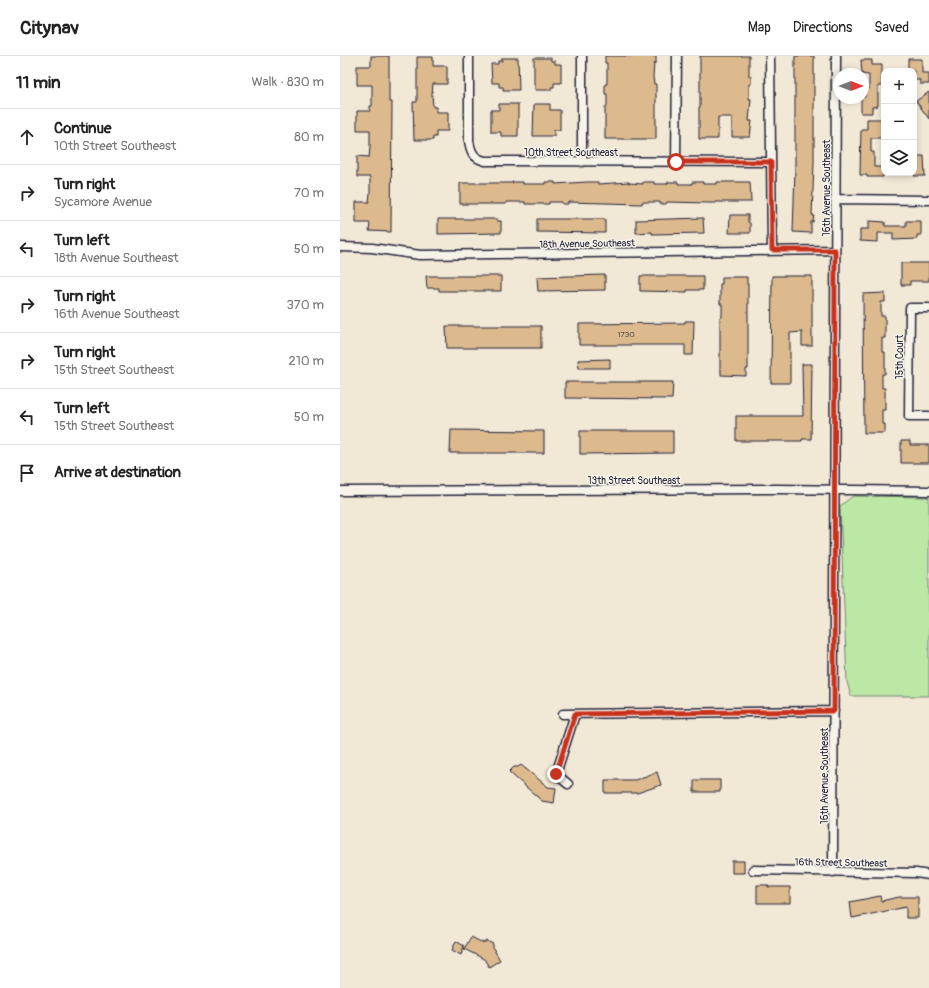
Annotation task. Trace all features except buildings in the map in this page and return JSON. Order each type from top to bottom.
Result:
[{"type":"street","name":"10th Street Southeast","points":[[469,56],[469,141],[473,155],[478,159],[486,161],[582,162],[771,162]]},
{"type":"street","points":[[582,56],[582,162]]},
{"type":"street","points":[[676,162],[677,56]]},
{"type":"street","points":[[770,56],[772,250]]},
{"type":"street","name":"16th Avenue Southeast","points":[[834,872],[836,56]]},
{"type":"street","points":[[835,199],[929,200]]},
{"type":"street","name":"18th Avenue Southeast","points":[[340,247],[372,248],[420,255],[835,250]]},
{"type":"street","name":"15th Court","points":[[929,308],[910,308],[909,416],[929,416]]},
{"type":"street","name":"13th Street Southeast","points":[[340,491],[929,491]]},
{"type":"street","points":[[562,714],[834,711]]},
{"type":"street","points":[[568,784],[556,774],[575,714]]},
{"type":"street","name":"16th Street Southeast","points":[[753,870],[916,873],[929,875]]},
{"type":"green space","points":[[853,496],[929,497],[929,696],[851,696],[847,682],[840,506]]},
{"type":"route","points":[[556,774],[575,714],[834,711],[835,250],[772,250],[771,162],[676,162]]}]
